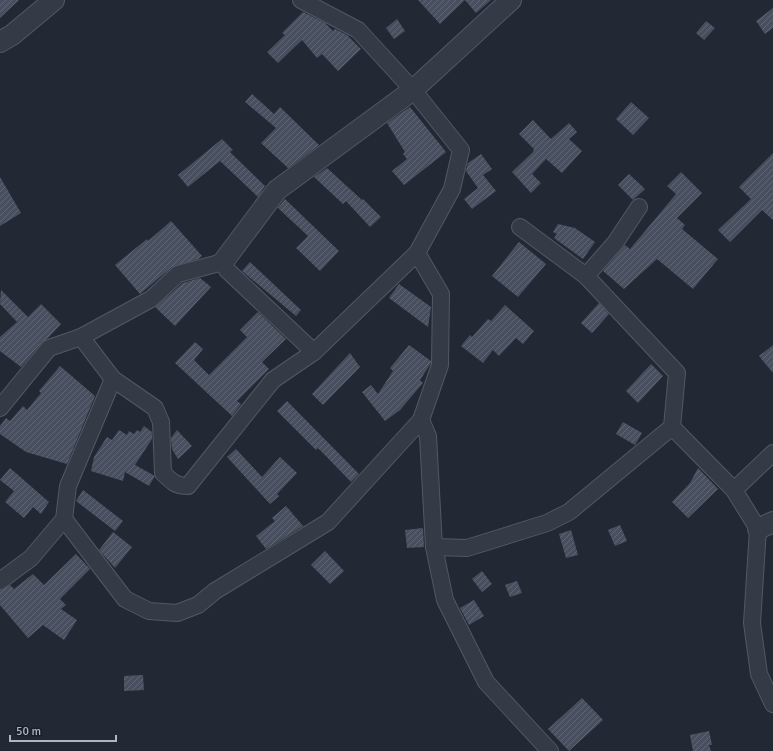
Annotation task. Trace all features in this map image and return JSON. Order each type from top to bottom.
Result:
[{"type":"street","points":[[0,42],[12,35],[54,0]]},
{"type":"street","points":[[81,337],[113,379],[155,408],[161,422],[163,473],[176,485],[188,486],[273,380],[314,352],[417,253],[452,189],[461,150],[413,90],[358,30],[301,0]]},
{"type":"street","points":[[0,408],[49,348],[81,337],[151,299],[178,274],[222,262],[277,190],[413,90],[512,0]]},
{"type":"street","points":[[586,276],[615,243],[639,207]]},
{"type":"street","points":[[434,547],[467,548],[553,520],[569,512],[672,427],[677,372],[586,276],[520,227]]},
{"type":"street","points":[[64,519],[125,600],[149,611],[177,613],[198,605],[215,591],[328,522],[421,420],[440,365],[441,294],[417,253]]},
{"type":"street","points":[[222,262],[227,270],[314,352]]},
{"type":"street","points":[[0,581],[31,558],[64,519],[68,486],[113,379]]},
{"type":"street","points":[[421,420],[428,436],[434,547],[444,600],[486,682],[550,751]]},
{"type":"street","points":[[672,427],[734,490],[765,525],[752,622],[759,674],[773,704]]},
{"type":"street","points":[[734,490],[773,453]]},
{"type":"building","points":[[0,0],[19,0],[0,18]]},
{"type":"building","points":[[418,0],[465,0],[440,24]]},
{"type":"building","points":[[465,0],[491,0],[476,13]]},
{"type":"building","points":[[773,8],[773,28],[765,34],[756,21]]},
{"type":"building","points":[[303,12],[325,23],[333,31],[335,29],[347,35],[361,49],[338,71],[322,54],[317,58],[302,40],[278,63],[267,52],[285,35],[282,33]]},
{"type":"building","points":[[397,19],[405,31],[394,39],[386,28]]},
{"type":"building","points":[[706,21],[715,28],[704,40],[696,33]]},
{"type":"building","points":[[252,94],[274,114],[280,107],[319,145],[288,168],[261,143],[276,128],[245,102]]},
{"type":"building","points":[[631,102],[649,118],[633,135],[616,119]]},
{"type":"building","points":[[410,107],[446,152],[404,185],[392,171],[407,159],[403,154],[405,152],[387,123]]},
{"type":"building","points":[[533,120],[551,139],[569,123],[577,132],[569,139],[582,151],[562,173],[546,159],[532,174],[541,183],[531,193],[512,172],[533,152],[534,149],[519,134]]},
{"type":"building","points":[[222,139],[233,150],[230,152],[265,186],[258,197],[220,161],[188,187],[178,175]]},
{"type":"building","points":[[773,153],[773,220],[762,210],[730,242],[718,230],[751,199],[739,187]]},
{"type":"building","points":[[481,154],[492,169],[483,175],[496,191],[472,209],[464,199],[478,188],[466,171],[468,163]]},
{"type":"building","points":[[327,168],[362,200],[363,199],[381,217],[370,227],[346,201],[343,204],[314,177]]},
{"type":"building","points":[[681,172],[702,193],[677,218],[685,225],[682,229],[718,259],[693,289],[657,259],[624,289],[603,271],[625,245],[630,249],[676,194],[667,186]]},
{"type":"building","points":[[629,174],[645,189],[633,200],[618,185]]},
{"type":"building","points":[[0,177],[21,213],[0,226]]},
{"type":"building","points":[[285,199],[339,251],[320,271],[296,248],[308,236],[278,208]]},
{"type":"building","points":[[171,221],[202,256],[198,259],[172,267],[140,294],[115,265],[147,239],[148,241]]},
{"type":"building","points":[[558,224],[575,228],[595,242],[583,259],[554,238],[557,234],[553,232]]},
{"type":"building","points":[[519,242],[546,264],[518,297],[492,276]]},
{"type":"building","points":[[250,262],[301,310],[296,316],[242,271]]},
{"type":"building","points":[[200,278],[211,287],[175,326],[155,307],[183,283]]},
{"type":"building","points":[[399,284],[431,307],[428,327],[389,298]]},
{"type":"building","points":[[1,290],[28,317],[41,304],[61,324],[48,338],[42,342],[21,367],[0,351],[0,337],[17,322],[0,304]]},
{"type":"building","points":[[599,303],[609,314],[592,333],[581,323]]},
{"type":"building","points":[[505,305],[534,331],[523,344],[516,338],[499,356],[493,350],[483,363],[461,346],[470,335],[472,337],[488,319],[491,321]]},
{"type":"building","points":[[258,312],[286,339],[262,362],[269,369],[237,401],[241,404],[232,416],[175,363],[195,342],[203,349],[194,360],[209,375],[247,337],[240,330]]},
{"type":"building","points":[[409,345],[431,361],[431,363],[420,380],[423,383],[400,410],[385,421],[362,392],[371,385],[378,394],[393,371],[390,368]]},
{"type":"building","points":[[773,345],[773,373],[759,356]]},
{"type":"building","points":[[350,353],[360,367],[323,405],[312,394]]},
{"type":"building","points":[[651,364],[663,376],[638,403],[626,391]]},
{"type":"building","points":[[60,366],[95,396],[67,464],[26,452],[0,434],[0,426],[6,418],[10,421],[23,406],[27,410],[41,393],[39,391]]},
{"type":"building","points":[[287,401],[359,474],[351,482],[318,448],[316,450],[277,411]]},
{"type":"building","points":[[623,422],[642,433],[635,445],[616,434]]},
{"type":"building","points":[[144,426],[152,432],[152,439],[135,465],[155,476],[149,486],[125,472],[123,481],[91,471],[94,457],[107,437],[112,440],[119,430],[127,435],[129,431],[134,434],[137,430],[140,432]]},
{"type":"building","points":[[177,430],[192,446],[178,459],[172,449],[171,438]]},
{"type":"building","points":[[236,449],[262,477],[280,457],[297,473],[277,494],[279,496],[270,504],[227,457]]},
{"type":"building","points":[[10,468],[49,502],[41,514],[33,507],[24,518],[5,502],[14,491],[0,480]]},
{"type":"building","points":[[698,468],[718,489],[688,518],[672,502],[690,483]]},
{"type":"building","points":[[83,490],[123,521],[115,531],[76,501]]},
{"type":"building","points":[[286,506],[303,526],[266,549],[256,536],[275,521],[272,518]]},
{"type":"building","points":[[620,525],[627,541],[615,546],[608,530]]},
{"type":"building","points":[[423,528],[424,547],[407,548],[405,530]]},
{"type":"building","points":[[571,530],[578,555],[566,558],[559,534]]},
{"type":"building","points":[[113,532],[132,547],[115,568],[99,550]]},
{"type":"building","points":[[325,551],[344,571],[330,584],[311,565]]},
{"type":"building","points":[[76,554],[90,569],[60,599],[66,605],[61,609],[77,620],[64,640],[43,625],[28,638],[0,605],[0,590],[10,585],[14,589],[33,574],[44,585]]},
{"type":"building","points":[[482,571],[492,584],[482,592],[472,579]]},
{"type":"building","points":[[517,581],[522,593],[510,597],[505,585]]},
{"type":"building","points":[[474,600],[484,616],[469,625],[460,608]]},
{"type":"building","points":[[143,675],[144,690],[124,691],[124,676]]},
{"type":"building","points":[[582,698],[603,720],[569,751],[548,729]]},
{"type":"building","points":[[709,731],[712,745],[709,745],[711,751],[693,751],[690,735]]}]
